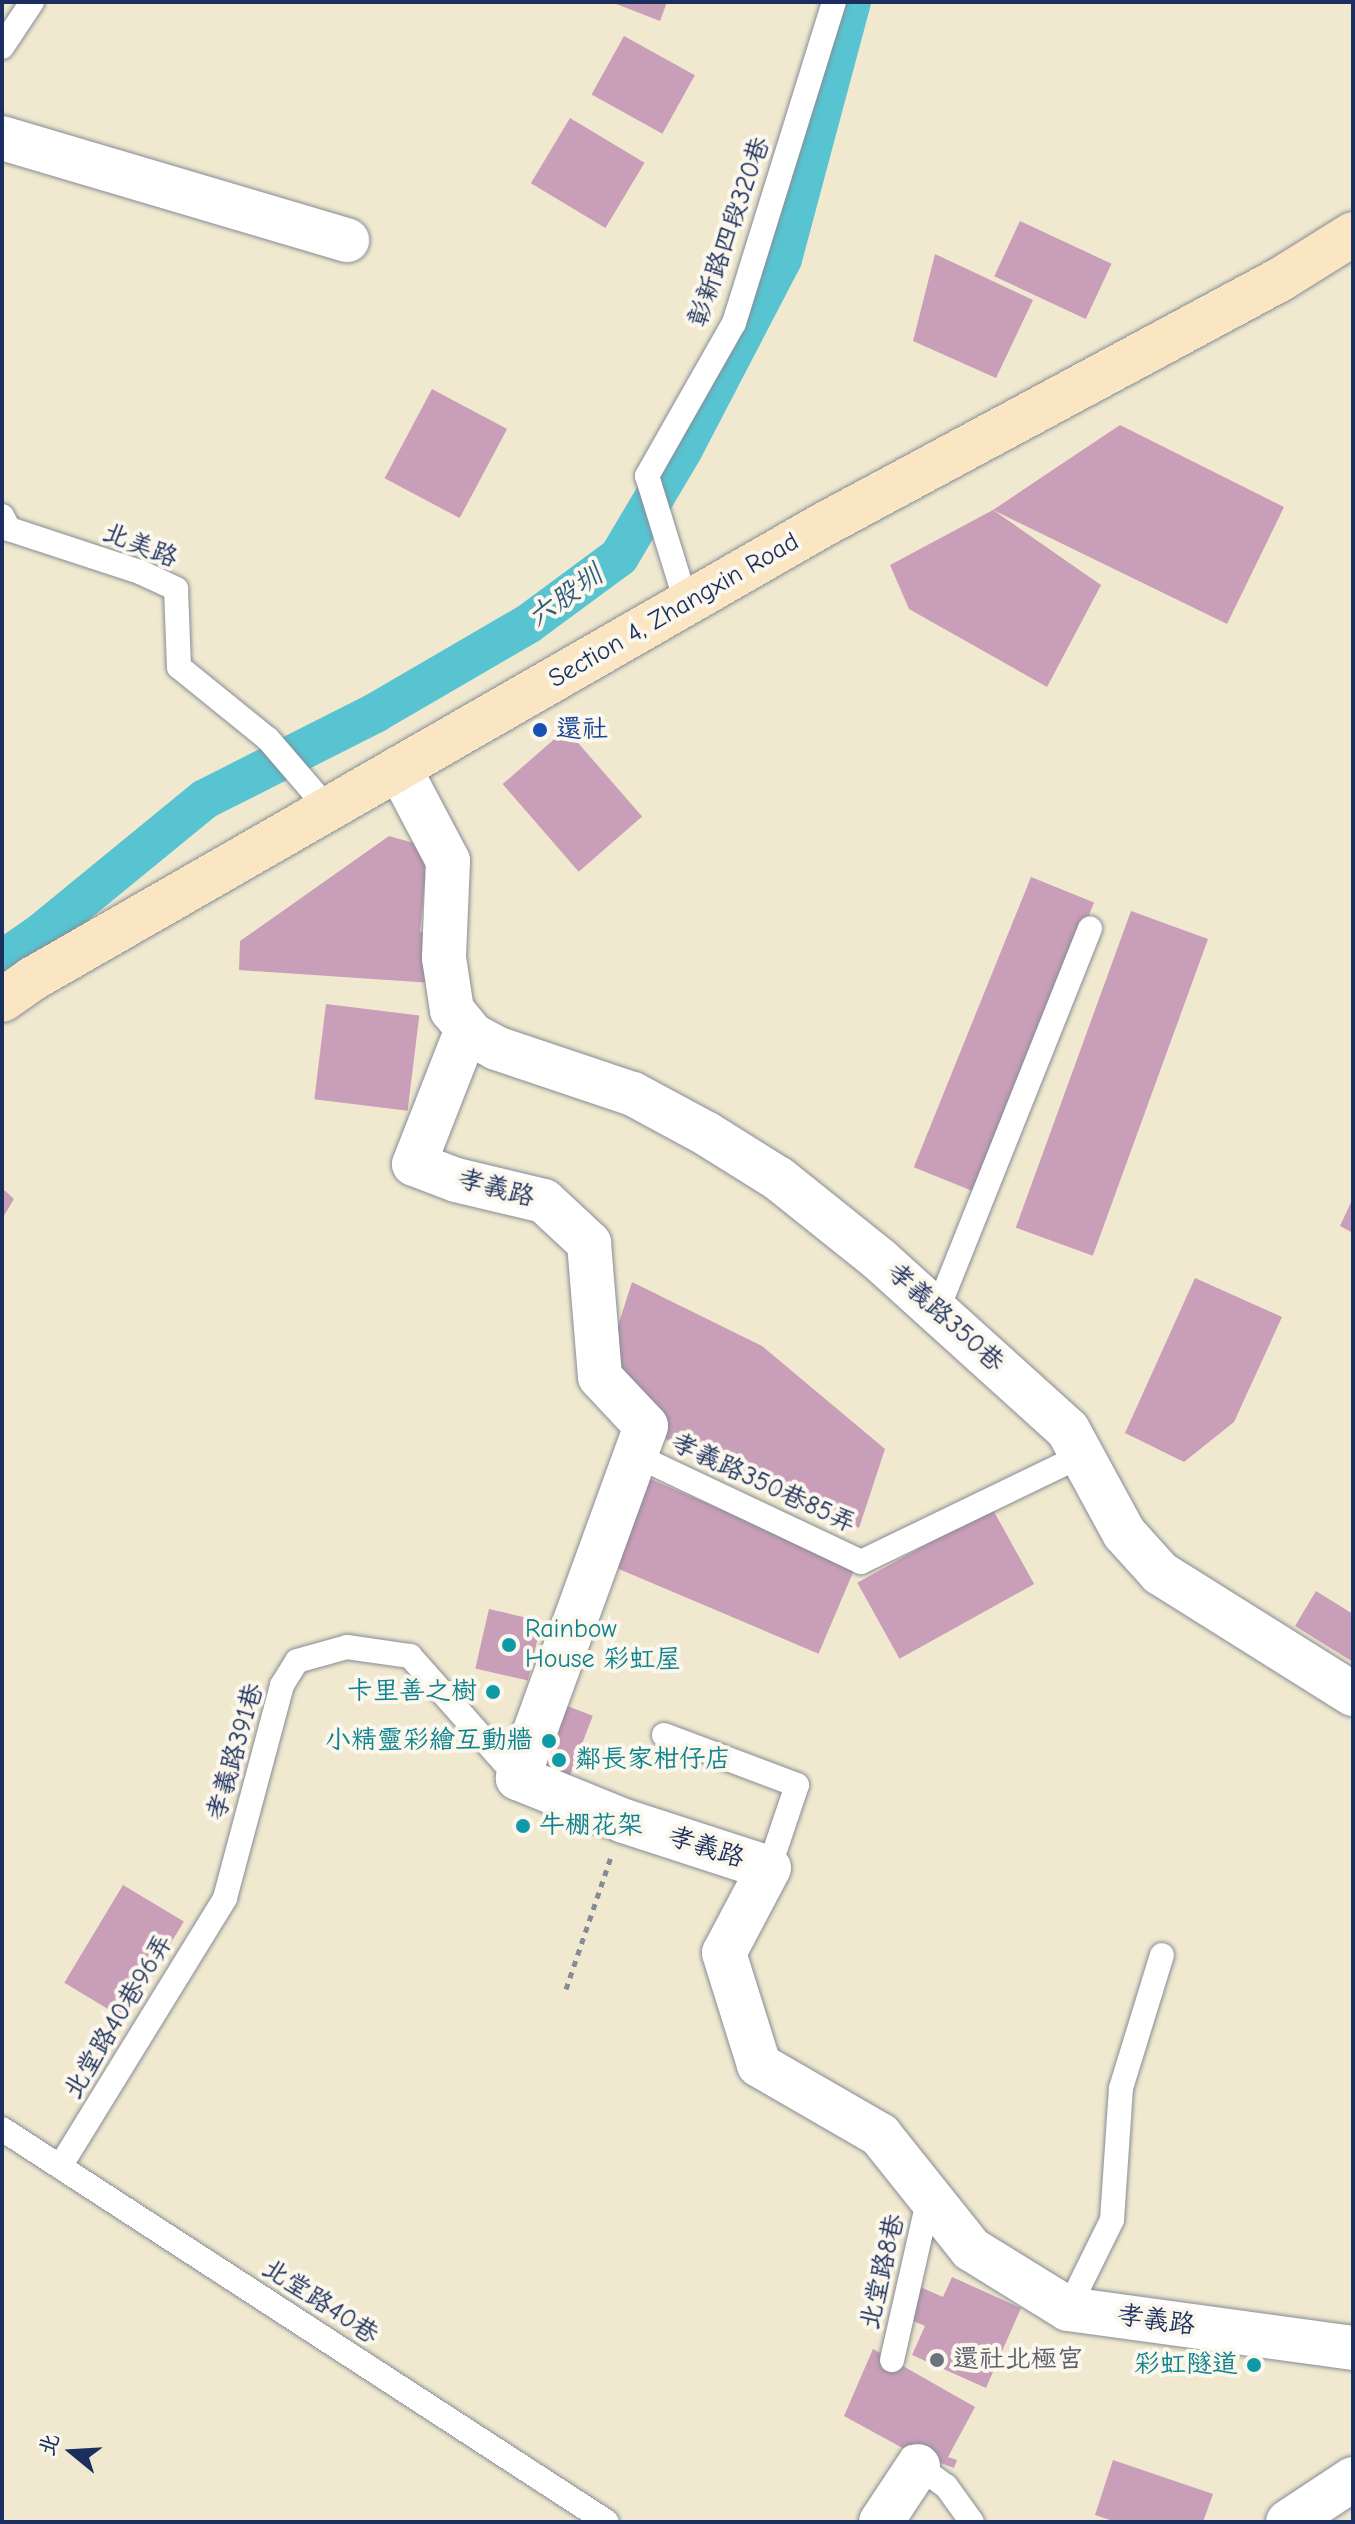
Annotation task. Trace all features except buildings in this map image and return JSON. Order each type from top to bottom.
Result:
[{"type":"street","points":[[2,138],[347,240]]},
{"type":"street","name":"Section 4, Zhangxin Road","points":[[2,1000],[32,979],[821,526],[1281,279],[1353,234]]},
{"type":"street","points":[[399,768],[448,861],[444,958],[452,1010],[467,1029]]},
{"type":"street","name":"孝義路350巷","points":[[467,1029],[496,1048],[633,1094],[707,1134],[779,1179],[937,1311],[1068,1430],[1124,1533],[1160,1573],[1353,1694]]},
{"type":"street","name":"孝義路","points":[[467,1029],[414,1164],[456,1180],[544,1201],[589,1243],[600,1377],[646,1426],[518,1778],[624,1821],[769,1868],[724,1953],[759,2065],[880,2135],[971,2249],[1068,2309],[1353,2348]]},
{"type":"street","points":[[881,2522],[913,2458]]},
{"type":"street","points":[[1288,2522],[1353,2479]]},
{"type":"lane","points":[[2,47],[32,2]]},
{"type":"lane","name":"彰新路四段320巷","points":[[687,604],[647,476],[734,323],[834,2]]},
{"type":"lane","name":"北美路","points":[[2,516],[9,529],[140,572],[176,589],[179,667],[268,739],[328,809]]},
{"type":"lane","points":[[937,1311],[1090,929]]},
{"type":"lane","name":"孝義路350巷85弄","points":[[635,1455],[861,1562],[1082,1455]]},
{"type":"lane","name":"孝義路391巷","points":[[225,1898],[282,1685],[297,1661],[347,1647],[410,1656],[518,1778]]},
{"type":"lane","points":[[664,1735],[797,1785],[769,1868]]},
{"type":"lane","name":"北堂路40巷96弄","points":[[61,2165],[225,1898]]},
{"type":"lane","points":[[1068,2309],[1112,2220],[1121,2088],[1162,1955]]},
{"type":"lane","name":"北堂路40巷","points":[[2,2129],[607,2522]]},
{"type":"lane","name":"北堂路8巷","points":[[892,2360],[929,2197]]},
{"type":"lane","points":[[913,2458],[946,2486],[972,2522]]},
{"type":"path","points":[[566,1989],[624,1821]]},
{"type":"waterway","name":"六股圳","points":[[2,960],[40,934],[205,799],[375,713],[528,624],[619,557],[683,449],[782,259],[851,2]]},
{"type":"place","name":"還社","points":[[540,730]]},
{"type":"place","name":"Rainbow House 彩虹屋","points":[[509,1645]]},
{"type":"place","name":"卡里善之樹","points":[[493,1692]]},
{"type":"place","name":"小精靈彩繪互動牆","points":[[549,1741]]},
{"type":"place","name":"鄰長家柑仔店","points":[[559,1760]]},
{"type":"place","name":"牛棚花架","points":[[523,1826]]},
{"type":"place","name":"還社北極宮","points":[[937,2360]]},
{"type":"place","name":"彩虹隧道","points":[[1254,2365]]}]
